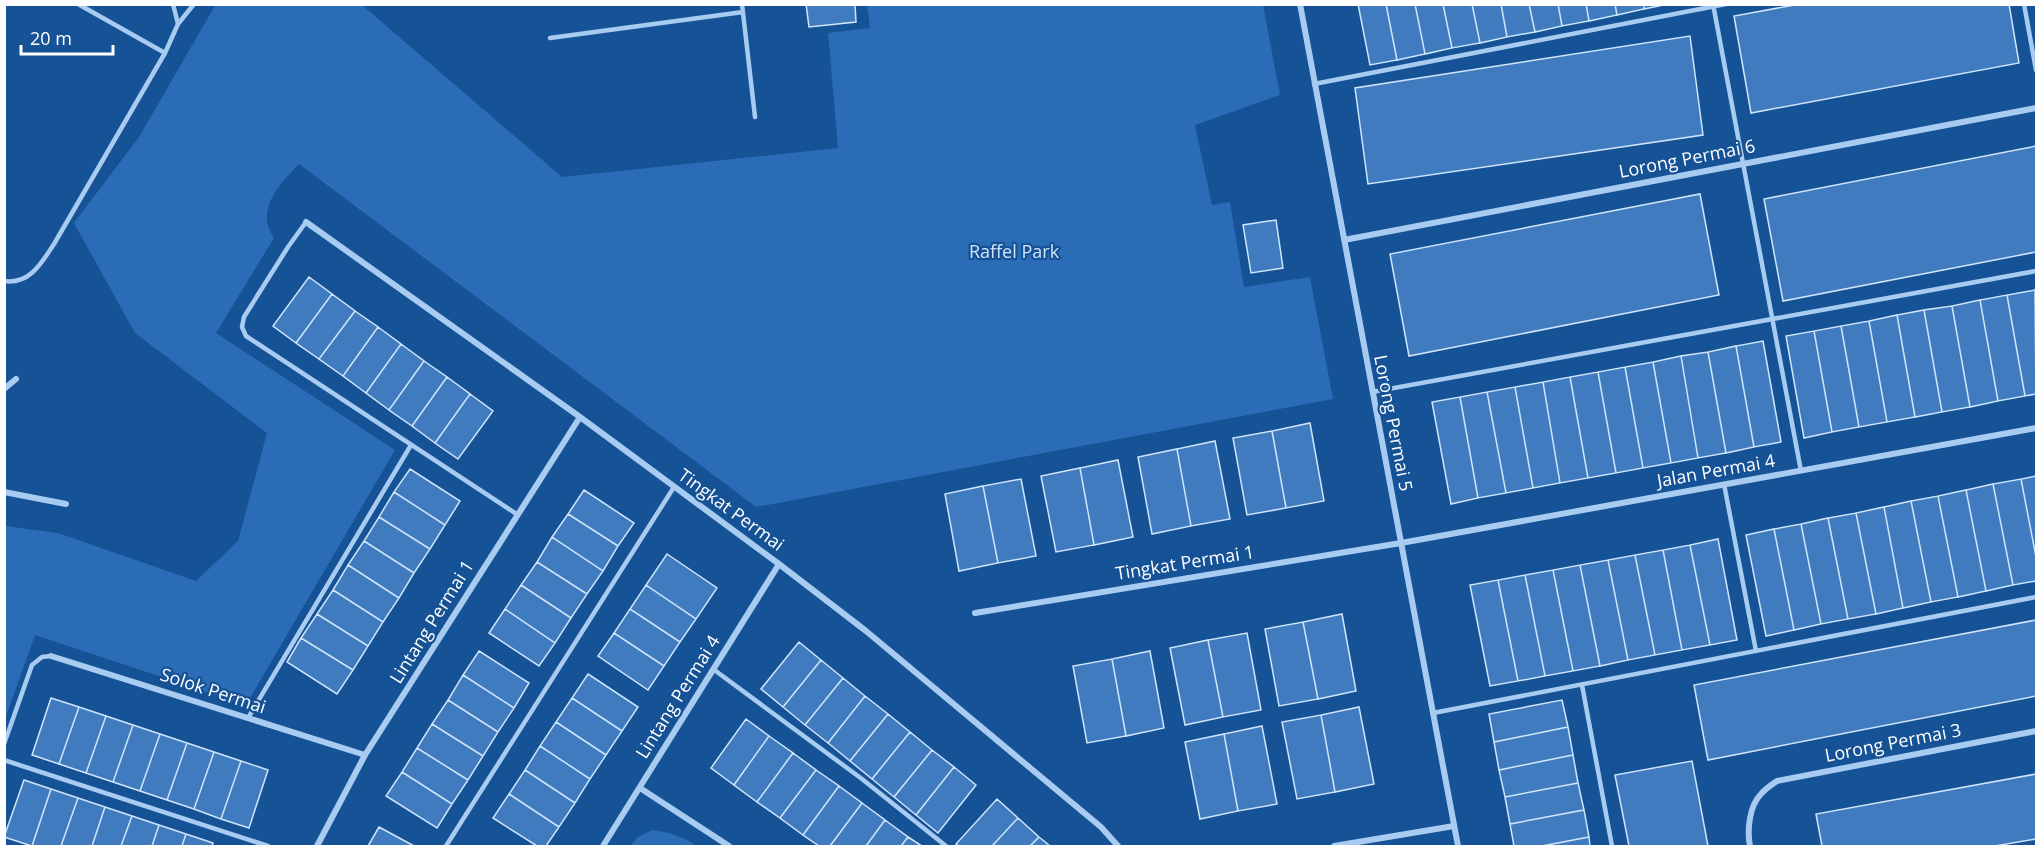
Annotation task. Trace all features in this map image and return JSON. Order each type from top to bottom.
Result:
[{"type":"street","name":"Lorong Permai 5","points":[[1300,4],[1458,846]]},
{"type":"street","name":"Lorong Permai 6","points":[[1344,240],[2037,108]]},
{"type":"street","name":"Tingkat Permai","points":[[306,222],[580,417],[779,564],[875,639],[1101,828],[1118,846]]},
{"type":"street","points":[[4,389],[16,379]]},
{"type":"street","name":"Lintang Permai 1","points":[[316,846],[365,756],[580,417]]},
{"type":"street","name":"Jalan Permai 4","points":[[1401,543],[2037,428]]},
{"type":"street","points":[[4,492],[66,504]]},
{"type":"street","name":"Tingkat Permai 1","points":[[975,613],[1401,543]]},
{"type":"street","name":"Lintang Permai 4","points":[[603,846],[779,564]]},
{"type":"street","name":"Solok Permai","points":[[51,656],[365,756]]},
{"type":"street","name":"Lorong Permai 3","points":[[1750,846],[1748,836],[1750,815],[1759,795],[1776,781],[2037,730]]},
{"type":"street","points":[[640,788],[729,846]]},
{"type":"street","points":[[1334,846],[1454,826]]},
{"type":"lane","points":[[78,4],[165,53]]},
{"type":"lane","points":[[173,4],[178,24]]},
{"type":"lane","points":[[4,281],[15,283],[29,276],[41,263],[165,53],[178,24],[194,4]]},
{"type":"lane","points":[[742,4],[755,117]]},
{"type":"lane","points":[[1314,84],[1726,4]]},
{"type":"lane","points":[[2024,4],[2037,70]]},
{"type":"lane","points":[[1714,6],[1801,471]]},
{"type":"lane","points":[[550,38],[742,12]]},
{"type":"lane","points":[[306,222],[243,317],[242,327],[246,336],[518,515]]},
{"type":"lane","points":[[1372,392],[2037,271]]},
{"type":"lane","points":[[248,718],[411,445]]},
{"type":"lane","points":[[1724,484],[1756,651]]},
{"type":"lane","points":[[446,846],[674,487]]},
{"type":"lane","points":[[1433,713],[2037,597]]},
{"type":"lane","points":[[4,744],[32,665],[42,657],[51,656]]},
{"type":"lane","points":[[713,669],[862,779],[946,846]]},
{"type":"lane","points":[[1582,684],[1612,846]]},
{"type":"lane","points":[[4,760],[268,846]]},
{"type":"green space","name":"Raffel Park","points":[[216,4],[362,5],[562,177],[838,148],[828,33],[870,28],[867,5],[1263,5],[1280,95],[1195,125],[1212,205],[1230,202],[1244,287],[1310,277],[1333,399],[756,507],[299,164],[277,190],[269,204],[267,223],[274,238],[216,333],[395,450],[246,705],[35,635],[5,719],[5,526],[58,533],[196,581],[238,541],[267,433],[135,333],[74,223],[139,137]]},
{"type":"green space","points":[[652,830],[676,835],[697,846],[630,846],[638,837]]},
{"type":"building","points":[[806,4],[855,4],[856,22],[809,27]]},
{"type":"building","points":[[1358,4],[1386,4],[1397,60],[1370,65]]},
{"type":"building","points":[[1386,4],[1415,4],[1425,54],[1397,60]]},
{"type":"building","points":[[1415,4],[1443,4],[1452,48],[1425,54]]},
{"type":"building","points":[[1443,4],[1472,4],[1480,43],[1452,48]]},
{"type":"building","points":[[1472,4],[1501,4],[1507,37],[1480,43]]},
{"type":"building","points":[[1501,4],[1529,4],[1535,32],[1507,37]]},
{"type":"building","points":[[1529,4],[1558,4],[1562,26],[1535,32]]},
{"type":"building","points":[[1558,4],[1586,4],[1589,21],[1562,26]]},
{"type":"building","points":[[1586,4],[1615,4],[1617,15],[1589,21]]},
{"type":"building","points":[[1615,4],[1644,4],[1644,9],[1617,15]]},
{"type":"building","points":[[1644,4],[1668,4],[1644,9]]},
{"type":"building","points":[[1800,4],[2009,4],[2019,63],[1751,113],[1734,16]]},
{"type":"building","points":[[1690,36],[1703,135],[1368,184],[1355,88]]},
{"type":"building","points":[[2036,146],[2036,252],[1783,301],[1764,199]]},
{"type":"building","points":[[1700,194],[1719,295],[1409,356],[1390,254]]},
{"type":"building","points":[[1276,220],[1283,268],[1251,273],[1243,225]]},
{"type":"building","points":[[309,277],[332,294],[296,343],[273,326]]},
{"type":"building","points":[[2035,290],[2036,394],[2025,396],[2007,295]]},
{"type":"building","points":[[332,294],[355,311],[319,359],[296,343]]},
{"type":"building","points":[[2007,295],[2025,396],[1998,401],[1980,300]]},
{"type":"building","points":[[1980,300],[1998,401],[1970,407],[1952,306]]},
{"type":"building","points":[[1952,306],[1970,407],[1942,412],[1924,310]]},
{"type":"building","points":[[1924,310],[1942,412],[1915,417],[1897,315]]},
{"type":"building","points":[[355,311],[378,327],[343,376],[319,359]]},
{"type":"building","points":[[1897,315],[1915,417],[1887,422],[1869,321]]},
{"type":"building","points":[[1869,321],[1887,422],[1859,427],[1841,326]]},
{"type":"building","points":[[1841,326],[1859,427],[1832,432],[1814,331]]},
{"type":"building","points":[[378,327],[401,344],[366,393],[343,376]]},
{"type":"building","points":[[1814,331],[1832,432],[1804,438],[1786,336]]},
{"type":"building","points":[[1763,341],[1781,442],[1754,447],[1736,346]]},
{"type":"building","points":[[401,344],[424,361],[389,410],[366,393]]},
{"type":"building","points":[[1736,346],[1754,447],[1726,453],[1708,352]]},
{"type":"building","points":[[1708,352],[1726,453],[1698,458],[1681,356]]},
{"type":"building","points":[[1681,356],[1698,458],[1671,463],[1653,362]]},
{"type":"building","points":[[424,361],[447,377],[412,426],[389,410]]},
{"type":"building","points":[[1653,362],[1671,463],[1643,468],[1625,367]]},
{"type":"building","points":[[1625,367],[1643,468],[1616,473],[1598,372]]},
{"type":"building","points":[[1598,372],[1616,473],[1588,478],[1570,377]]},
{"type":"building","points":[[447,377],[470,394],[435,443],[412,426]]},
{"type":"building","points":[[1570,377],[1588,478],[1560,483],[1543,382]]},
{"type":"building","points":[[1543,382],[1560,483],[1533,488],[1515,387]]},
{"type":"building","points":[[1515,387],[1533,488],[1506,493],[1487,392]]},
{"type":"building","points":[[1487,392],[1506,493],[1478,498],[1460,397]]},
{"type":"building","points":[[470,394],[493,411],[458,459],[435,443]]},
{"type":"building","points":[[1460,397],[1478,498],[1451,504],[1432,402]]},
{"type":"building","points":[[1310,423],[1324,501],[1286,508],[1272,431]]},
{"type":"building","points":[[1272,431],[1286,508],[1247,515],[1233,438]]},
{"type":"building","points":[[1215,441],[1230,519],[1191,526],[1177,449]]},
{"type":"building","points":[[1177,449],[1191,526],[1152,534],[1138,457]]},
{"type":"building","points":[[1118,460],[1133,537],[1094,545],[1080,468]]},
{"type":"building","points":[[1080,468],[1094,545],[1056,552],[1041,476]]},
{"type":"building","points":[[410,469],[460,501],[445,525],[394,492]]},
{"type":"building","points":[[2036,476],[2036,557],[2021,479]]},
{"type":"building","points":[[1021,479],[1036,556],[998,563],[983,486]]},
{"type":"building","points":[[2021,479],[2036,557],[2036,581],[2013,585],[1993,484]]},
{"type":"building","points":[[1993,484],[2013,585],[1986,591],[1966,490]]},
{"type":"building","points":[[983,486],[998,563],[959,571],[945,494]]},
{"type":"building","points":[[584,490],[634,523],[618,546],[568,514]]},
{"type":"building","points":[[1966,490],[1986,591],[1958,597],[1938,496]]},
{"type":"building","points":[[394,492],[445,525],[430,549],[379,517]]},
{"type":"building","points":[[1938,496],[1958,597],[1931,602],[1911,501]]},
{"type":"building","points":[[1911,501],[1931,602],[1903,608],[1884,507]]},
{"type":"building","points":[[1884,507],[1903,608],[1876,614],[1856,513]]},
{"type":"building","points":[[1856,513],[1876,614],[1848,619],[1828,518]]},
{"type":"building","points":[[568,514],[618,546],[603,571],[552,537]]},
{"type":"building","points":[[379,517],[430,549],[414,573],[364,541]]},
{"type":"building","points":[[1828,518],[1848,619],[1821,624],[1801,524]]},
{"type":"building","points":[[1801,524],[1821,624],[1794,630],[1774,529]]},
{"type":"building","points":[[1774,529],[1794,630],[1766,636],[1746,535]]},
{"type":"building","points":[[552,537],[603,571],[587,594],[537,562]]},
{"type":"building","points":[[1718,539],[1737,640],[1710,645],[1690,545]]},
{"type":"building","points":[[364,541],[414,573],[399,598],[348,565]]},
{"type":"building","points":[[1690,545],[1710,645],[1682,650],[1663,550]]},
{"type":"building","points":[[1663,550],[1682,650],[1655,655],[1635,555]]},
{"type":"building","points":[[667,554],[717,588],[696,619],[646,585]]},
{"type":"building","points":[[1635,555],[1655,655],[1628,660],[1608,560]]},
{"type":"building","points":[[1608,560],[1628,660],[1600,666],[1580,565]]},
{"type":"building","points":[[537,562],[587,594],[571,618],[521,585]]},
{"type":"building","points":[[348,565],[399,598],[383,622],[333,590]]},
{"type":"building","points":[[1580,565],[1600,666],[1573,671],[1553,570]]},
{"type":"building","points":[[1553,570],[1573,671],[1545,676],[1525,575]]},
{"type":"building","points":[[1525,575],[1545,676],[1518,681],[1498,580]]},
{"type":"building","points":[[1498,580],[1518,681],[1490,686],[1470,585]]},
{"type":"building","points":[[521,585],[571,618],[555,643],[505,609]]},
{"type":"building","points":[[646,585],[696,619],[680,642],[630,609]]},
{"type":"building","points":[[333,590],[383,622],[368,646],[317,614]]},
{"type":"building","points":[[505,609],[555,643],[539,666],[489,633]]},
{"type":"building","points":[[630,609],[680,642],[664,666],[614,633]]},
{"type":"building","points":[[317,614],[368,646],[353,670],[301,638]]},
{"type":"building","points":[[1342,614],[1356,691],[1318,699],[1303,622]]},
{"type":"building","points":[[2036,620],[2036,696],[1708,760],[1694,685]]},
{"type":"building","points":[[1303,622],[1318,699],[1279,706],[1265,629]]},
{"type":"building","points":[[614,633],[664,666],[648,690],[598,656]]},
{"type":"building","points":[[1247,633],[1261,710],[1223,717],[1208,640]]},
{"type":"building","points":[[301,638],[353,670],[337,694],[287,662]]},
{"type":"building","points":[[1208,640],[1223,717],[1185,725],[1170,648]]},
{"type":"building","points":[[799,642],[821,660],[783,707],[761,689]]},
{"type":"building","points":[[479,651],[529,683],[514,708],[463,675]]},
{"type":"building","points":[[1150,651],[1164,728],[1126,736],[1112,659]]},
{"type":"building","points":[[1112,659],[1126,736],[1087,743],[1073,666]]},
{"type":"building","points":[[821,660],[843,678],[805,725],[783,707]]},
{"type":"building","points":[[588,674],[638,707],[622,731],[572,698]]},
{"type":"building","points":[[463,675],[514,708],[498,732],[448,700]]},
{"type":"building","points":[[843,678],[865,696],[828,743],[805,725]]},
{"type":"building","points":[[865,696],[888,714],[850,761],[828,743]]},
{"type":"building","points":[[51,698],[79,707],[59,764],[32,755]]},
{"type":"building","points":[[572,698],[622,731],[606,755],[556,722]]},
{"type":"building","points":[[448,700],[498,732],[483,756],[432,724]]},
{"type":"building","points":[[1562,700],[1568,727],[1494,742],[1489,714]]},
{"type":"building","points":[[79,707],[106,716],[86,773],[59,764]]},
{"type":"building","points":[[1359,707],[1374,784],[1335,792],[1321,715]]},
{"type":"building","points":[[888,714],[910,732],[872,779],[850,761]]},
{"type":"building","points":[[1321,715],[1335,792],[1297,799],[1282,722]]},
{"type":"building","points":[[106,716],[133,725],[113,782],[86,773]]},
{"type":"building","points":[[746,719],[769,736],[734,785],[711,768]]},
{"type":"building","points":[[556,722],[606,755],[590,779],[540,746]]},
{"type":"building","points":[[432,724],[483,756],[468,780],[417,748]]},
{"type":"building","points":[[133,725],[160,734],[140,791],[113,782]]},
{"type":"building","points":[[1262,726],[1277,804],[1238,811],[1224,734]]},
{"type":"building","points":[[1568,727],[1573,755],[1499,770],[1494,742]]},
{"type":"building","points":[[910,732],[932,750],[894,797],[872,779]]},
{"type":"building","points":[[160,734],[187,743],[167,800],[140,791]]},
{"type":"building","points":[[1224,734],[1238,811],[1200,819],[1185,742]]},
{"type":"building","points":[[769,736],[793,753],[757,802],[734,785]]},
{"type":"building","points":[[187,743],[214,752],[194,809],[167,800]]},
{"type":"building","points":[[540,746],[590,779],[575,803],[525,770]]},
{"type":"building","points":[[417,748],[468,780],[452,804],[402,772]]},
{"type":"building","points":[[932,750],[954,767],[916,815],[894,797]]},
{"type":"building","points":[[214,752],[241,761],[221,819],[194,809]]},
{"type":"building","points":[[793,753],[816,770],[780,818],[757,802]]},
{"type":"building","points":[[1573,755],[1578,783],[1505,797],[1499,770]]},
{"type":"building","points":[[241,761],[268,770],[249,828],[221,819]]},
{"type":"building","points":[[1692,761],[1708,846],[1629,846],[1615,775]]},
{"type":"building","points":[[954,767],[976,785],[938,833],[916,815]]},
{"type":"building","points":[[525,770],[575,803],[559,827],[509,794]]},
{"type":"building","points":[[816,770],[839,786],[803,835],[780,818]]},
{"type":"building","points":[[402,772],[452,804],[437,828],[386,796]]},
{"type":"building","points":[[2036,774],[2036,839],[1995,846],[1822,846],[1816,814]]},
{"type":"building","points":[[24,780],[51,789],[32,846],[4,837]]},
{"type":"building","points":[[1578,783],[1584,810],[1510,824],[1505,797]]},
{"type":"building","points":[[839,786],[862,803],[830,846],[819,846],[803,835]]},
{"type":"building","points":[[51,789],[78,798],[61,846],[32,846]]},
{"type":"building","points":[[509,794],[559,827],[546,846],[537,846],[493,818]]},
{"type":"building","points":[[78,798],[105,807],[92,846],[61,846]]},
{"type":"building","points":[[997,799],[1018,818],[992,846],[959,846],[956,844]]},
{"type":"building","points":[[862,803],[885,820],[866,846],[830,846]]},
{"type":"building","points":[[105,807],[132,816],[121,846],[92,846]]},
{"type":"building","points":[[1584,810],[1589,837],[1542,846],[1514,846],[1510,824]]},
{"type":"building","points":[[132,816],[159,825],[152,846],[121,846]]},
{"type":"building","points":[[1018,818],[1039,837],[1030,846],[992,846]]},
{"type":"building","points":[[885,820],[908,837],[901,846],[866,846]]},
{"type":"building","points":[[159,825],[186,834],[182,846],[152,846]]},
{"type":"building","points":[[379,827],[414,846],[368,846]]},
{"type":"building","points":[[186,834],[213,843],[212,846],[182,846]]},
{"type":"building","points":[[908,837],[922,846],[901,846]]},
{"type":"building","points":[[1039,837],[1050,846],[1030,846]]},
{"type":"building","points":[[1589,837],[1590,846],[1542,846]]}]
